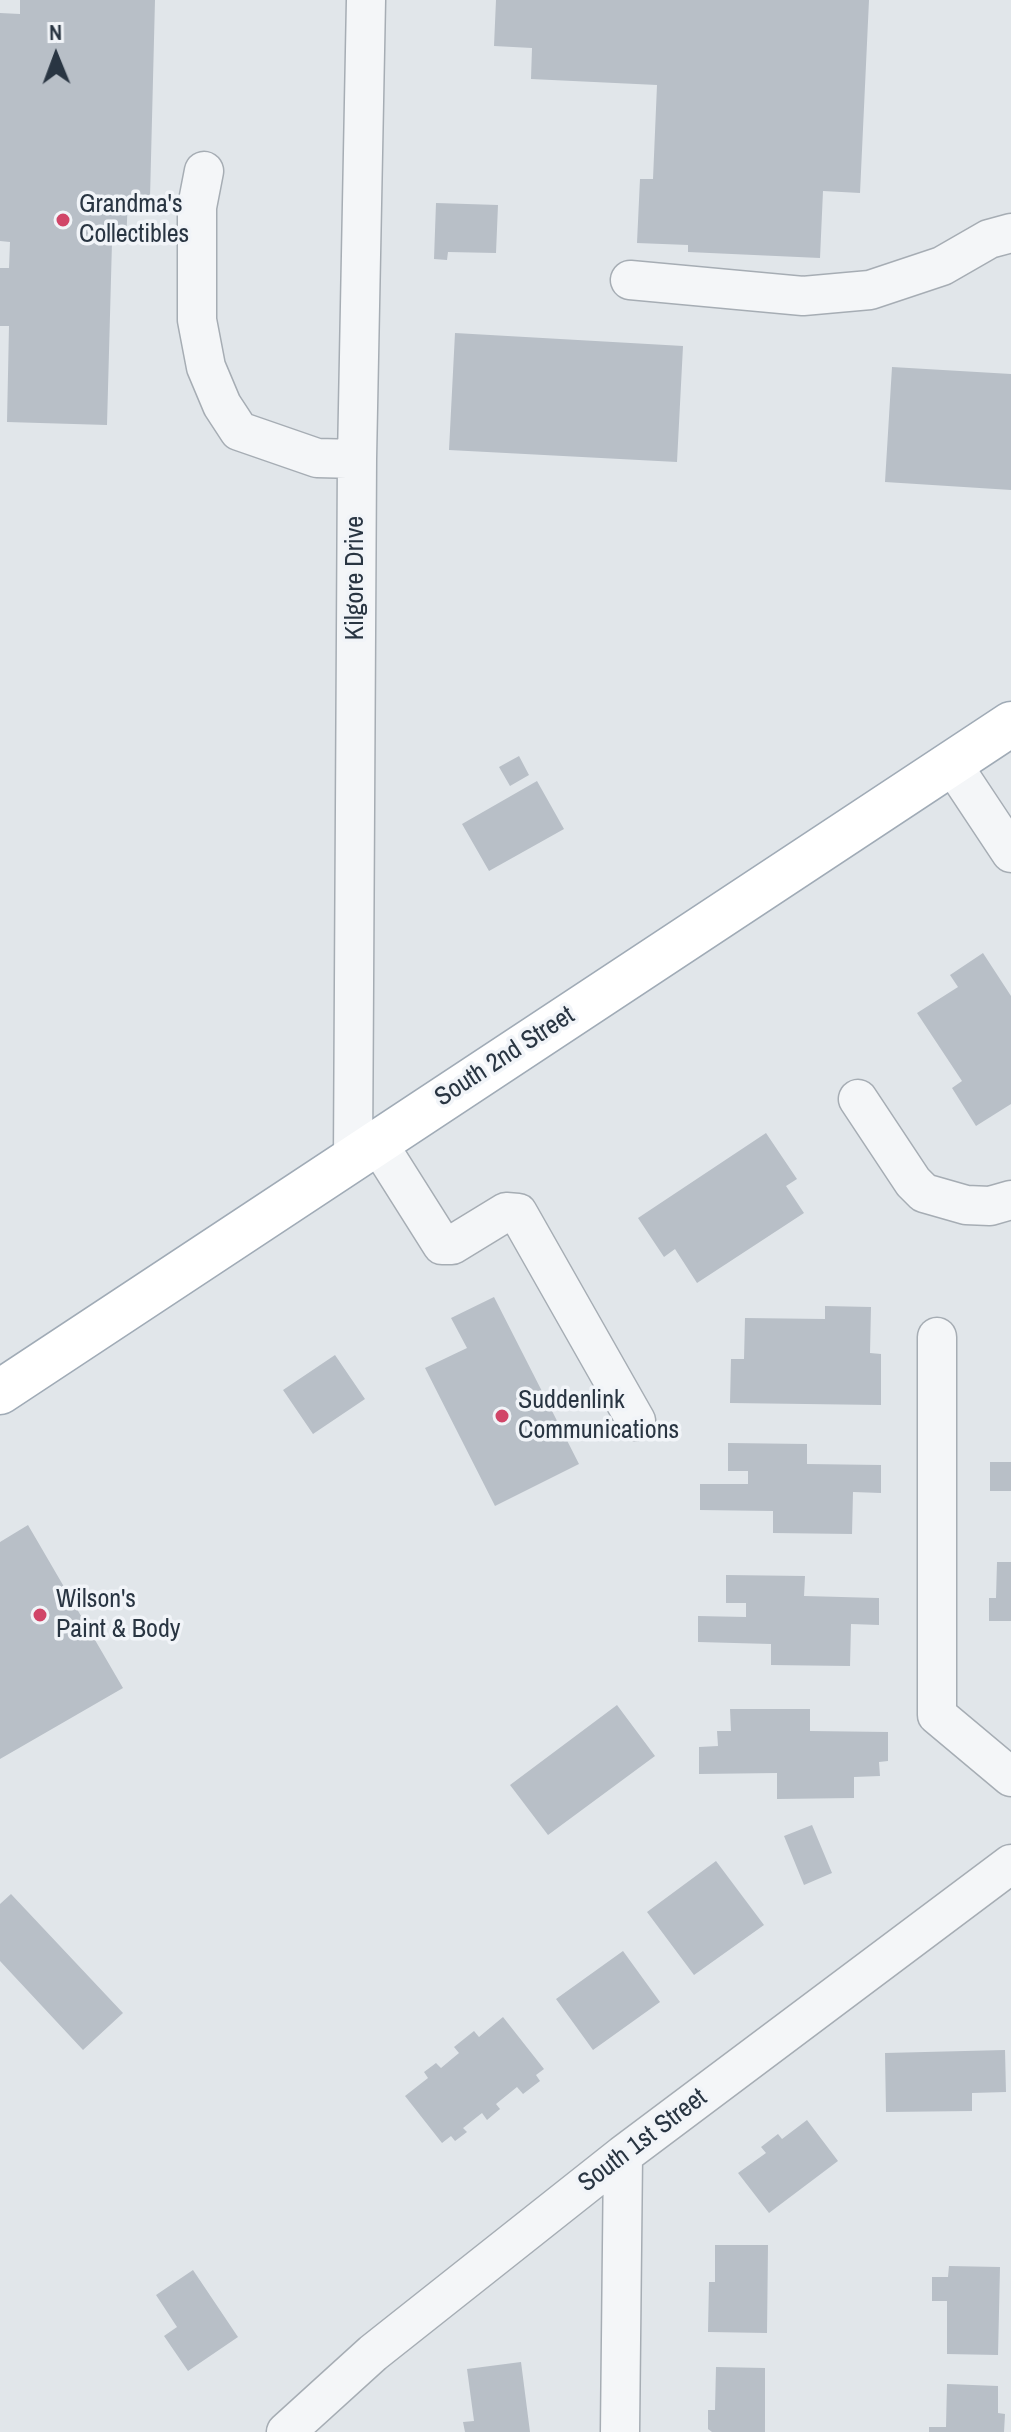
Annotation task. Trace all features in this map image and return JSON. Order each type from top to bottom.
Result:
[{"type":"main road","name":"South 2nd Street","points":[[0,1392],[1011,724]]},
{"type":"street","name":"Kilgore Drive","points":[[365,1149],[357,459],[366,0]]},
{"type":"street","points":[[204,171],[197,207],[197,320],[206,367],[222,405],[239,431],[317,458],[357,459]]},
{"type":"street","points":[[630,280],[803,296],[870,290],[942,266],[989,239],[1011,233]]},
{"type":"street","points":[[952,764],[1011,853]]},
{"type":"street","points":[[858,1099],[913,1182],[924,1193],[966,1205],[990,1206],[1011,1200]]},
{"type":"street","points":[[365,1149],[442,1245],[452,1245],[506,1212],[518,1213],[636,1421]]},
{"type":"street","points":[[937,1337],[937,1715],[1011,1777]]},
{"type":"street","name":"South 1st Street","points":[[286,2432],[373,2353],[623,2155],[1011,1864]]},
{"type":"street","points":[[620,2432],[623,2155]]},
{"type":"building","name":"Grandma's Collectibles","points":[[20,0],[155,0],[150,198],[128,198],[126,243],[112,242],[107,425],[7,422],[9,326],[0,326],[0,268],[9,268],[10,242],[0,241],[0,13],[20,14]]},
{"type":"building","points":[[496,0],[869,0],[860,193],[823,191],[820,258],[688,252],[688,245],[637,243],[640,179],[653,179],[657,85],[531,79],[532,48],[494,46]]},
{"type":"building","points":[[436,203],[498,205],[496,253],[448,252],[447,260],[434,259]]},
{"type":"building","points":[[455,333],[683,346],[677,462],[449,450]]},
{"type":"building","points":[[892,367],[1011,374],[1011,490],[885,482]]},
{"type":"building","points":[[519,756],[529,775],[510,786],[499,767]]},
{"type":"building","points":[[537,781],[564,829],[489,871],[462,824]]},
{"type":"building","points":[[983,953],[1011,996],[1011,1104],[976,1126],[952,1088],[962,1081],[917,1013],[958,987],[950,975]]},
{"type":"building","points":[[766,1133],[797,1179],[786,1186],[804,1213],[697,1283],[675,1249],[664,1257],[638,1218]]},
{"type":"building","name":"Suddenlink Communications","points":[[494,1297],[579,1464],[495,1506],[425,1368],[467,1348],[451,1318]]},
{"type":"building","points":[[825,1306],[871,1307],[870,1353],[881,1354],[881,1405],[730,1403],[731,1359],[744,1359],[745,1318],[825,1319]]},
{"type":"building","points":[[335,1355],[365,1399],[313,1434],[283,1390]]},
{"type":"building","points":[[728,1443],[807,1444],[807,1464],[881,1465],[881,1493],[853,1492],[852,1534],[773,1533],[773,1511],[700,1510],[700,1484],[748,1484],[748,1471],[728,1471]]},
{"type":"building","points":[[990,1462],[1011,1462],[1011,1491],[990,1491]]},
{"type":"building","name":"Wilson's Paint & Body","points":[[28,1525],[123,1688],[0,1759],[0,1542]]},
{"type":"building","points":[[997,1562],[1011,1562],[1011,1621],[989,1621],[989,1598],[996,1598]]},
{"type":"building","points":[[726,1575],[805,1576],[804,1596],[879,1598],[879,1625],[851,1624],[850,1666],[771,1665],[771,1644],[698,1642],[698,1616],[746,1617],[746,1603],[726,1603]]},
{"type":"building","points":[[617,1705],[655,1756],[548,1835],[510,1785]]},
{"type":"building","points":[[730,1709],[810,1709],[810,1731],[888,1732],[888,1761],[879,1762],[880,1776],[854,1777],[854,1798],[777,1799],[777,1773],[699,1774],[699,1747],[718,1746],[717,1731],[731,1731]]},
{"type":"building","points":[[812,1825],[832,1873],[804,1885],[784,1836]]},
{"type":"building","points":[[716,1861],[764,1925],[694,1975],[647,1912]]},
{"type":"building","points":[[11,1894],[123,2013],[83,2050],[0,1961],[0,1904]]},
{"type":"building","points":[[623,1951],[660,2002],[593,2050],[556,1999]]},
{"type":"building","points":[[503,2017],[544,2069],[536,2075],[540,2081],[523,2094],[517,2087],[496,2104],[500,2109],[487,2120],[482,2113],[463,2128],[467,2132],[455,2141],[451,2136],[442,2143],[405,2096],[428,2078],[424,2072],[436,2063],[441,2068],[459,2053],[454,2047],[474,2031],[479,2037]]},
{"type":"building","points":[[1005,2050],[1006,2092],[972,2093],[972,2111],[886,2112],[885,2053]]},
{"type":"building","points":[[807,2120],[838,2161],[769,2213],[738,2173],[766,2153],[761,2147],[778,2134],[782,2139]]},
{"type":"building","points":[[715,2245],[768,2245],[767,2333],[708,2332],[709,2282],[715,2282]]},
{"type":"building","points":[[949,2266],[1000,2267],[998,2355],[947,2354],[947,2301],[932,2301],[932,2277],[948,2277]]},
{"type":"building","points":[[193,2270],[238,2337],[188,2371],[164,2336],[177,2327],[156,2295]]},
{"type":"building","points":[[521,2362],[530,2432],[465,2432],[463,2422],[474,2421],[467,2369]]},
{"type":"building","points":[[716,2367],[765,2368],[765,2432],[712,2432],[708,2429],[708,2410],[715,2410]]},
{"type":"building","points":[[947,2384],[998,2386],[998,2413],[1005,2414],[1004,2432],[929,2432],[929,2427],[946,2427]]},
{"type":"place","name":"Grandma's Collectibles","points":[[63,220]]},
{"type":"place","name":"Suddenlink Communications","points":[[502,1416]]},
{"type":"place","name":"Wilson's Paint & Body","points":[[40,1615]]}]
